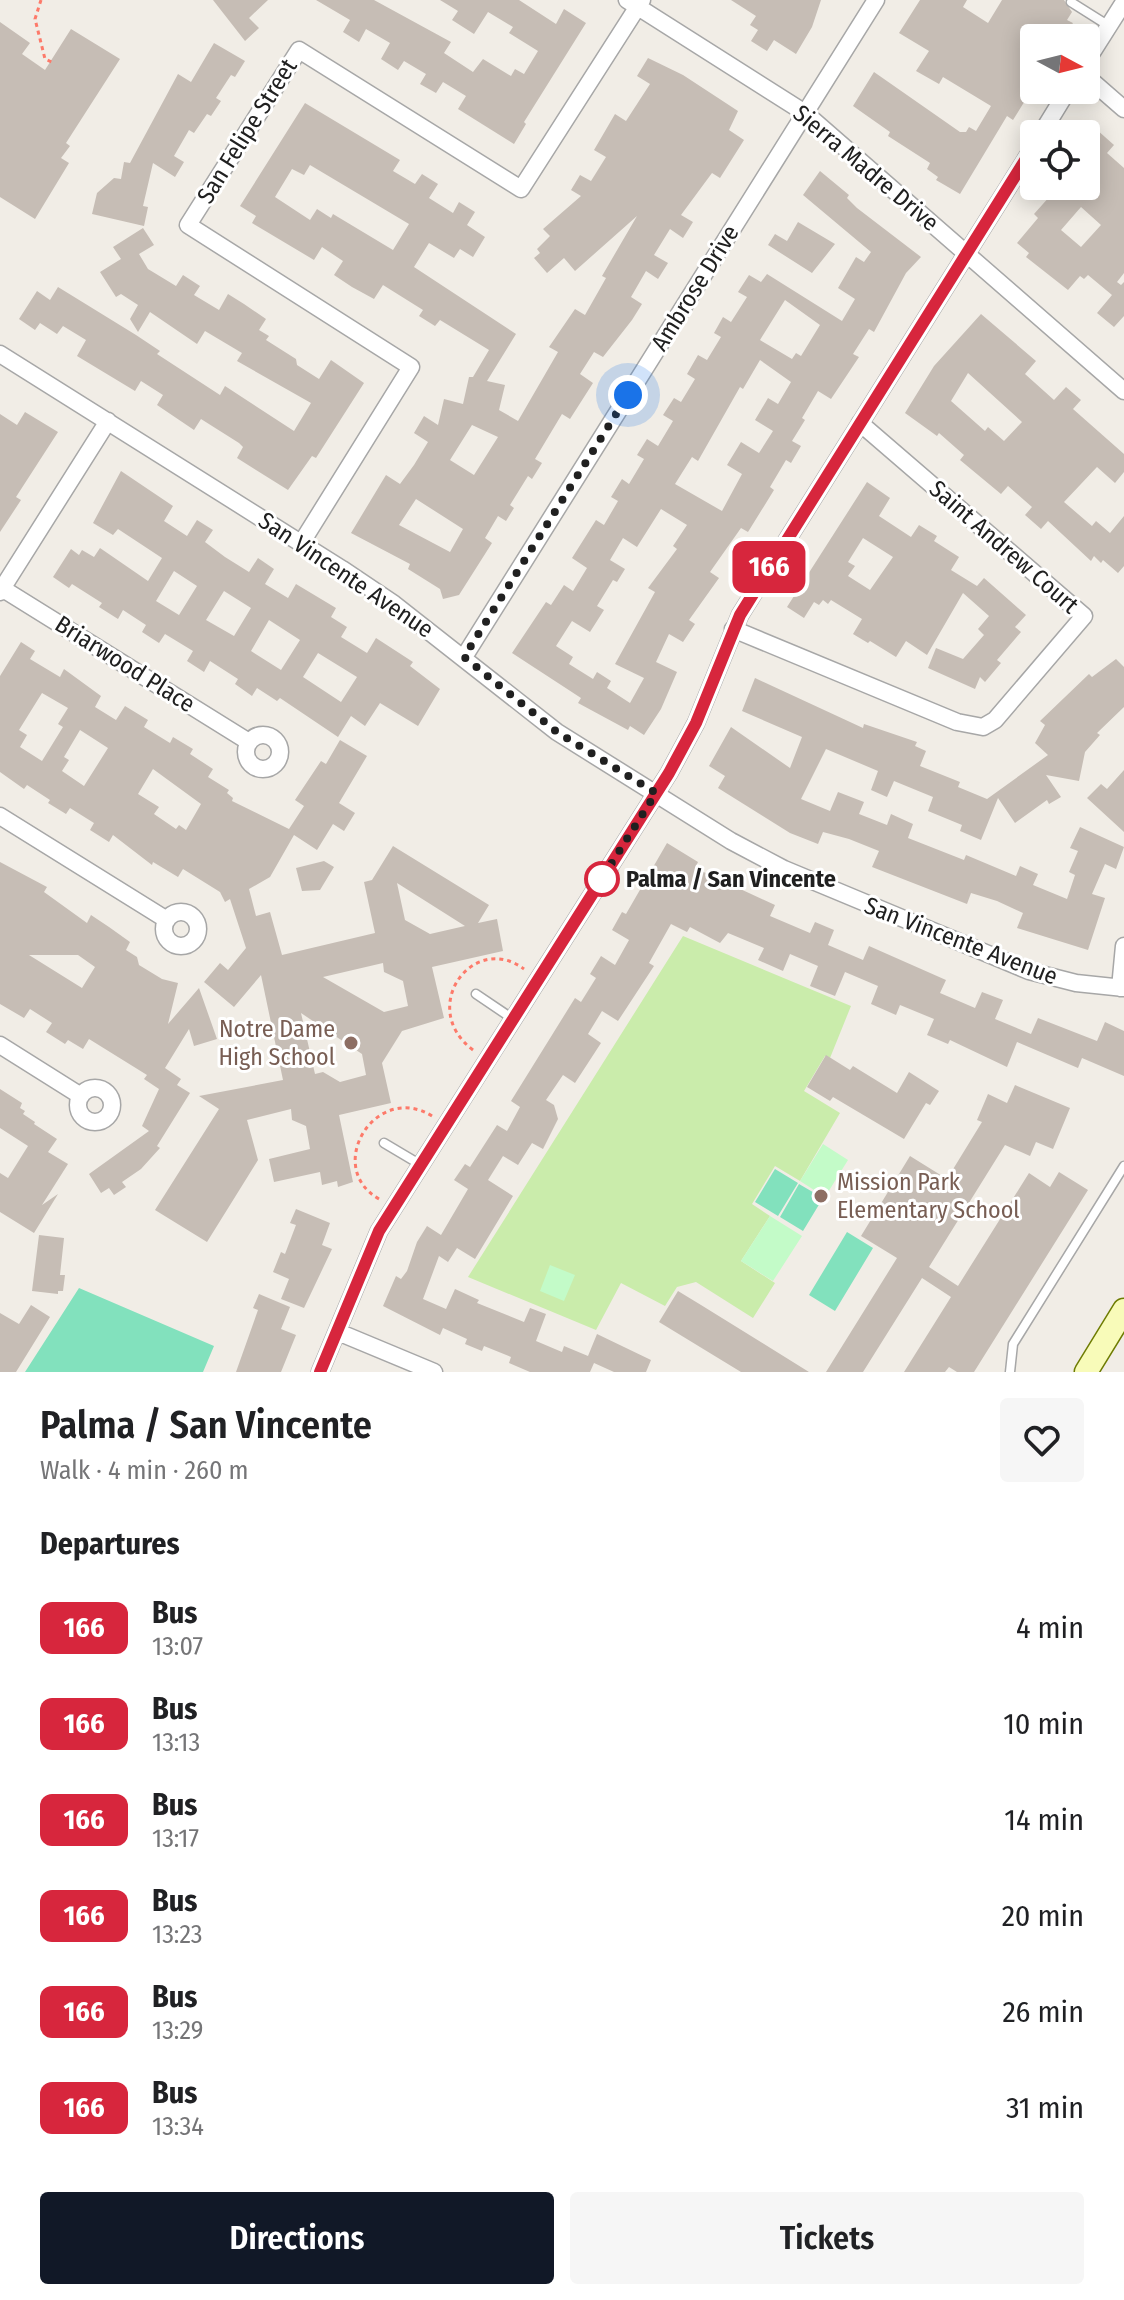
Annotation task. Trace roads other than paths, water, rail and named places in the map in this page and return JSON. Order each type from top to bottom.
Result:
[{"type":"street","name":"Ambrose Drive","points":[[464,657],[876,0]]},
{"type":"street","name":"Sierra Madre Drive","points":[[636,2],[805,113],[1124,391]]},
{"type":"street","name":"San Felipe Street","points":[[302,542],[411,367],[188,225],[299,50],[521,189],[636,2]]},
{"type":"street","points":[[1100,40],[1124,3]]},
{"type":"street","points":[[1100,88],[1124,109]]},
{"type":"street","points":[[320,1372],[379,1231],[656,793],[696,723],[733,629],[1020,169]]},
{"type":"street","name":"San Vincente Avenue","points":[[0,354],[302,542],[394,604],[557,732],[757,857],[1054,979],[1122,988]]},
{"type":"street","points":[[1,589],[108,421]]},
{"type":"street","name":"Saint Andrew Court","points":[[733,629],[957,722],[983,727],[995,720],[1084,616],[860,423]]},
{"type":"street","name":"Briarwood Place","points":[[1,589],[249,742]]},
{"type":"street","points":[[0,816],[167,920]]},
{"type":"street","points":[[1122,988],[1124,946]]},
{"type":"street","points":[[0,1045],[81,1096]]},
{"type":"street","points":[[1086,1372],[1124,1310]]},
{"type":"street","points":[[338,1332],[434,1372]]},
{"type":"lane","points":[[1071,2],[1109,26]]},
{"type":"lane","points":[[476,994],[513,1019]]},
{"type":"lane","points":[[384,1143],[421,1165]]},
{"type":"lane","points":[[1010,1372],[1013,1344],[1124,1166]]},
{"type":"place","name":"Palma / San Vincente","points":[[602,879]]},
{"type":"place","name":"Notre Dame High School","points":[[351,1043]]},
{"type":"place","name":"Mission Park Elementary School","points":[[821,1196]]}]
